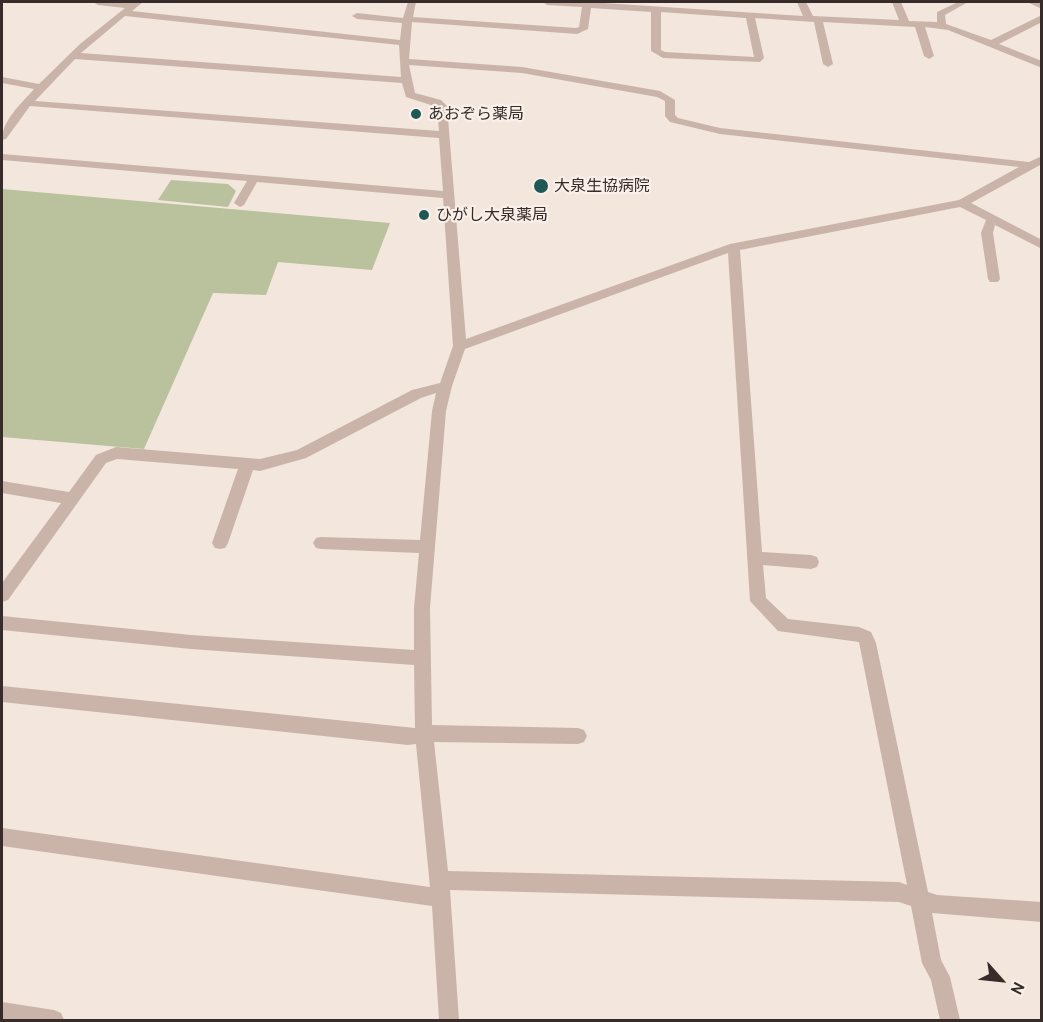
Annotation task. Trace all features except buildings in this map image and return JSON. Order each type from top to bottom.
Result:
[{"type":"street","points":[[98,2],[404,43]]},
{"type":"street","points":[[412,2],[406,20],[404,43],[406,80],[410,95],[441,103],[460,346],[445,386],[439,411],[422,608],[424,735],[440,889],[449,1020]]},
{"type":"street","points":[[547,2],[624,4],[656,10],[942,26],[1041,65]]},
{"type":"street","points":[[802,2],[814,20],[828,64]]},
{"type":"street","points":[[897,2],[905,23]]},
{"type":"street","points":[[942,26],[940,15],[964,2]]},
{"type":"street","points":[[1032,2],[1041,6]]},
{"type":"street","points":[[357,16],[577,32],[583,29],[587,4]]},
{"type":"street","points":[[2,136],[26,103],[131,7]]},
{"type":"street","points":[[656,10],[656,51],[659,53],[753,60],[759,58],[750,16]]},
{"type":"street","points":[[991,44],[1041,18]]},
{"type":"street","points":[[919,24],[929,56]]},
{"type":"street","points":[[75,56],[406,80]]},
{"type":"street","points":[[405,62],[522,70],[660,94],[670,100],[670,116],[674,120],[720,131],[1036,162]]},
{"type":"street","points":[[2,80],[42,88]]},
{"type":"street","points":[[26,103],[443,135]]},
{"type":"street","points":[[2,157],[447,195]]},
{"type":"street","points":[[460,346],[734,248],[962,203],[1036,162]]},
{"type":"street","points":[[240,204],[254,178]]},
{"type":"street","points":[[962,203],[992,221],[1041,245]]},
{"type":"street","points":[[992,221],[987,233],[994,279]]},
{"type":"street","points":[[734,248],[758,601],[784,626],[859,634],[865,637],[868,643],[932,963],[943,987],[950,1020]]},
{"type":"street","points":[[2,595],[101,459],[108,455],[116,453],[260,465],[301,453],[417,394],[445,386]]},
{"type":"street","points":[[220,543],[247,465]]},
{"type":"street","points":[[2,487],[74,499]]},
{"type":"street","points":[[321,543],[428,547]]},
{"type":"street","points":[[755,558],[811,562]]},
{"type":"street","points":[[2,623],[191,642],[422,658]]},
{"type":"street","points":[[2,694],[408,737],[442,732],[578,735]]},
{"type":"street","points":[[2,837],[440,889],[899,892],[937,905],[1041,912]]},
{"type":"street","points":[[2,1012],[52,1020]]},
{"type":"green space","points":[[171,180],[228,184],[236,191],[228,207],[158,200]]},
{"type":"green space","points":[[2,189],[390,223],[372,270],[278,262],[266,295],[213,293],[144,449],[2,437]]},
{"type":"place","name":"あおぞら薬局","points":[[416,114]]},
{"type":"place","name":"大泉生協病院","points":[[541,186]]},
{"type":"place","name":"ひがし大泉薬局","points":[[424,215]]}]
